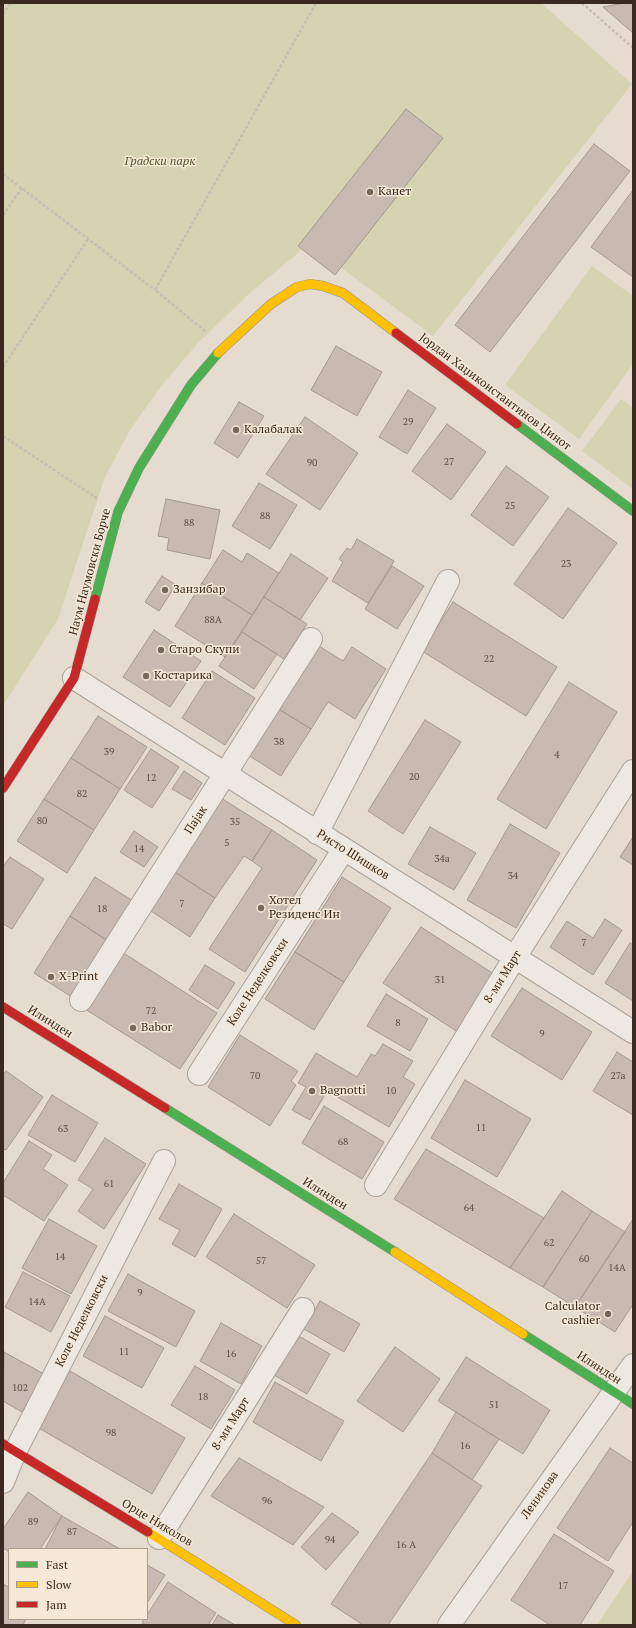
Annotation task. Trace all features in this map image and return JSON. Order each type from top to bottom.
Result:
[{"type":"street","name":"Наум Наумовски Борче","points":[[3,788],[74,678],[118,512],[139,468],[191,385],[224,346],[271,304],[297,287],[310,284],[324,286],[343,293]]},
{"type":"street","name":"Јордан Хаџиконстантинов Џинот","points":[[343,293],[633,511]]},
{"type":"street","points":[[317,833],[448,581]]},
{"type":"street","name":"Пајак","points":[[81,1000],[311,639]]},
{"type":"street","name":"Ристо Шишков","points":[[74,678],[633,1032]]},
{"type":"street","name":"8-ми Март","points":[[376,1185],[515,958],[627,797],[633,771]]},
{"type":"street","name":"Коле Неделковски","points":[[198,1074],[344,849]]},
{"type":"street","name":"Илинден","points":[[3,1007],[345,1220],[633,1404]]},
{"type":"street","name":"Коле Неделковски","points":[[3,1482],[9,1448],[164,1161]]},
{"type":"street","name":"8-ми Март","points":[[159,1538],[303,1309]]},
{"type":"street","name":"Ленинова","points":[[449,1625],[633,1365]]},
{"type":"street","name":"Орце Николов","points":[[9,1448],[159,1538],[296,1625]]},
{"type":"path","points":[[3,14],[11,3]]},
{"type":"path","points":[[155,290],[316,3]]},
{"type":"path","points":[[582,3],[633,48]]},
{"type":"path","points":[[3,174],[155,290],[224,346]]},
{"type":"path","points":[[3,215],[22,188]]},
{"type":"path","points":[[3,367],[88,239]]},
{"type":"path","points":[[3,436],[118,512]]},
{"type":"green space","name":"Градски парк","points":[[3,3],[541,3],[632,84],[433,336],[309,244],[251,292],[199,342],[162,385],[130,430],[105,477],[58,619],[3,706]]},
{"type":"green space","points":[[592,266],[633,296],[633,364],[579,439],[505,385]]},
{"type":"green space","points":[[621,399],[633,408],[633,489],[582,451]]},
{"type":"green space","points":[[633,1571],[633,1625],[597,1625]]},
{"type":"building","points":[[633,3],[633,33],[603,7]]},
{"type":"building","name":"Канет","points":[[406,109],[443,138],[335,275],[298,246]]},
{"type":"building","points":[[594,144],[630,171],[490,352],[455,325]]},
{"type":"building","points":[[633,190],[633,277],[591,247]]},
{"type":"building","points":[[336,346],[382,372],[357,416],[311,390]]},
{"type":"building","points":[[408,390],[436,408],[407,454],[379,437]]},
{"type":"building","points":[[239,402],[264,416],[238,458],[214,443]]},
{"type":"building","points":[[305,417],[358,453],[320,510],[266,474]]},
{"type":"building","points":[[447,424],[486,452],[451,500],[412,471]]},
{"type":"building","points":[[506,466],[549,497],[513,546],[471,515]]},
{"type":"building","points":[[259,483],[297,505],[270,549],[232,526]]},
{"type":"building","points":[[166,499],[220,510],[210,559],[167,550],[169,538],[158,536]]},
{"type":"building","points":[[568,508],[617,543],[563,619],[514,584]]},
{"type":"building","points":[[357,539],[394,561],[368,603],[332,581],[343,562],[339,559],[347,548],[351,550]]},
{"type":"building","points":[[223,550],[242,562],[247,553],[279,573],[252,615],[202,583]]},
{"type":"building","points":[[291,554],[328,578],[300,620],[264,597]]},
{"type":"building","points":[[392,566],[424,586],[397,629],[365,609]]},
{"type":"building","points":[[162,576],[176,585],[159,611],[145,602]]},
{"type":"building","points":[[202,583],[252,615],[225,657],[175,626]]},
{"type":"building","points":[[264,597],[307,624],[284,659],[242,632]]},
{"type":"building","points":[[453,602],[557,667],[526,716],[422,651]]},
{"type":"building","points":[[154,630],[201,661],[170,707],[123,677]]},
{"type":"building","points":[[242,632],[277,654],[254,689],[219,666]]},
{"type":"building","points":[[317,645],[343,661],[352,647],[386,669],[355,719],[328,702],[311,729],[277,708]]},
{"type":"building","points":[[212,671],[255,698],[225,745],[182,718]]},
{"type":"building","points":[[569,682],[617,712],[546,829],[497,799]]},
{"type":"building","points":[[277,708],[311,729],[281,776],[248,755]]},
{"type":"building","points":[[98,716],[147,747],[120,789],[71,758]]},
{"type":"building","points":[[425,720],[461,742],[403,834],[368,811]]},
{"type":"building","points":[[151,749],[179,767],[152,808],[124,790]]},
{"type":"building","points":[[71,758],[120,789],[94,830],[44,799]]},
{"type":"building","points":[[184,771],[202,783],[191,800],[172,789]]},
{"type":"building","points":[[221,798],[272,830],[252,861],[244,856],[215,898],[173,871]]},
{"type":"building","points":[[44,799],[94,830],[67,873],[17,841]]},
{"type":"building","points":[[510,824],[560,853],[516,928],[467,900]]},
{"type":"building","points":[[430,827],[476,853],[454,890],[408,864]]},
{"type":"building","name":"Хотел Резиденс Ин","points":[[272,830],[317,860],[245,972],[209,949],[262,868],[252,861]]},
{"type":"building","points":[[134,831],[158,847],[144,867],[120,852]]},
{"type":"building","points":[[633,837],[633,865],[620,857]]},
{"type":"building","points":[[10,857],[44,879],[12,929],[3,924],[3,867]]},
{"type":"building","points":[[173,871],[215,898],[190,937],[148,909]]},
{"type":"building","points":[[95,877],[133,901],[108,941],[70,916]]},
{"type":"building","points":[[342,877],[391,908],[344,982],[295,952]]},
{"type":"building","points":[[70,916],[108,941],[72,997],[34,973]]},
{"type":"building","points":[[605,919],[622,930],[593,975],[550,947],[567,921],[593,938]]},
{"type":"building","points":[[421,927],[497,976],[459,1033],[383,983]]},
{"type":"building","points":[[630,943],[633,945],[633,1001],[605,983]]},
{"type":"building","points":[[122,952],[217,1013],[180,1069],[85,1009]]},
{"type":"building","points":[[295,952],[344,982],[314,1030],[265,999]]},
{"type":"building","points":[[205,965],[235,983],[218,1009],[189,990]]},
{"type":"building","points":[[522,988],[592,1032],[562,1080],[491,1036]]},
{"type":"building","points":[[386,994],[428,1019],[410,1051],[367,1026]]},
{"type":"building","points":[[240,1035],[298,1071],[291,1081],[296,1085],[270,1126],[208,1087]]},
{"type":"building","points":[[383,1044],[413,1061],[403,1077],[415,1084],[389,1127],[327,1091],[310,1120],[292,1110],[306,1087],[298,1083],[316,1053],[357,1077],[371,1054],[375,1056]]},
{"type":"building","points":[[617,1052],[633,1062],[633,1115],[593,1091]]},
{"type":"building","points":[[6,1071],[43,1097],[6,1150],[3,1149],[3,1075]]},
{"type":"building","points":[[465,1080],[531,1119],[497,1177],[431,1138]]},
{"type":"building","points":[[52,1095],[98,1123],[75,1162],[28,1135]]},
{"type":"building","points":[[324,1106],[384,1142],[362,1179],[302,1143]]},
{"type":"building","points":[[105,1138],[146,1164],[104,1229],[78,1211],[93,1189],[78,1180]]},
{"type":"building","points":[[29,1141],[52,1155],[43,1169],[68,1185],[44,1221],[3,1195],[3,1183]]},
{"type":"building","points":[[426,1149],[544,1218],[510,1268],[394,1199]]},
{"type":"building","points":[[179,1184],[222,1209],[195,1257],[172,1244],[180,1230],[159,1219]]},
{"type":"building","points":[[562,1191],[592,1211],[543,1287],[510,1268]]},
{"type":"building","points":[[592,1211],[625,1232],[575,1307],[543,1287]]},
{"type":"building","points":[[234,1214],[315,1265],[287,1308],[206,1257]]},
{"type":"building","points":[[49,1219],[97,1246],[71,1294],[22,1268]]},
{"type":"building","points":[[633,1219],[633,1304],[615,1332],[575,1307]]},
{"type":"building","points":[[23,1272],[70,1296],[51,1332],[5,1307]]},
{"type":"building","points":[[128,1274],[195,1311],[176,1347],[108,1311]]},
{"type":"building","points":[[320,1301],[360,1324],[344,1352],[304,1329]]},
{"type":"building","points":[[105,1316],[164,1348],[142,1388],[83,1356]]},
{"type":"building","points":[[221,1323],[262,1346],[241,1384],[200,1361]]},
{"type":"building","points":[[297,1335],[330,1354],[307,1394],[274,1375]]},
{"type":"building","points":[[395,1347],[440,1379],[403,1432],[357,1401]]},
{"type":"building","points":[[4,1352],[44,1374],[22,1412],[3,1401]]},
{"type":"building","points":[[466,1357],[550,1410],[523,1454],[438,1401]]},
{"type":"building","points":[[195,1366],[235,1390],[211,1429],[171,1405]]},
{"type":"building","points":[[70,1371],[185,1438],[152,1494],[37,1427]]},
{"type":"building","points":[[275,1382],[344,1421],[321,1461],[253,1422]]},
{"type":"building","points":[[456,1412],[499,1439],[472,1480],[432,1453]]},
{"type":"building","points":[[610,1448],[633,1463],[633,1522],[608,1561],[557,1528]]},
{"type":"building","points":[[432,1453],[482,1486],[388,1625],[363,1625],[331,1604]]},
{"type":"building","points":[[239,1458],[324,1507],[293,1545],[211,1496]]},
{"type":"building","points":[[28,1492],[62,1516],[41,1548],[8,1548],[8,1551],[3,1548],[3,1529]]},
{"type":"building","points":[[332,1513],[359,1532],[326,1570],[301,1547]]},
{"type":"building","points":[[62,1516],[118,1548],[46,1548]]},
{"type":"building","points":[[554,1534],[614,1571],[580,1625],[550,1625],[511,1600]]},
{"type":"building","points":[[148,1566],[165,1575],[148,1601]]},
{"type":"building","points":[[168,1582],[216,1613],[208,1625],[146,1625],[142,1623],[144,1620],[148,1620],[148,1613]]},
{"type":"building","points":[[3,1584],[8,1586],[8,1620],[26,1620],[23,1625],[3,1625]]},
{"type":"building","points":[[218,1615],[235,1625],[212,1625]]},
{"type":"traffic: fast","points":[[95,599],[118,512],[139,468],[191,385],[218,353]]},
{"type":"traffic: fast","points":[[517,424],[633,511]]},
{"type":"traffic: fast","points":[[165,1108],[395,1252]]},
{"type":"traffic: fast","points":[[523,1334],[633,1404]]},
{"type":"traffic: slow","points":[[218,353],[271,304],[297,287],[310,284],[323,286],[343,293],[396,333]]},
{"type":"traffic: slow","points":[[395,1252],[523,1334]]},
{"type":"traffic: slow","points":[[148,1532],[296,1625]]},
{"type":"traffic: jam","points":[[396,333],[517,424]]},
{"type":"traffic: jam","points":[[3,788],[74,678],[95,599]]},
{"type":"traffic: jam","points":[[3,1007],[165,1108]]},
{"type":"traffic: jam","points":[[3,1444],[148,1532]]},
{"type":"place","name":"Канет","points":[[370,192]]},
{"type":"place","name":"Калабалак","points":[[236,430]]},
{"type":"place","name":"Занзибар","points":[[165,590]]},
{"type":"place","name":"Старо Скупи","points":[[161,650]]},
{"type":"place","name":"Костарика","points":[[146,676]]},
{"type":"place","name":"Хотел Резиденс Ин","points":[[261,908]]},
{"type":"place","name":"X-Print","points":[[51,977]]},
{"type":"place","name":"Babor","points":[[133,1028]]},
{"type":"place","name":"Bagnotti","points":[[312,1091]]},
{"type":"place","name":"Calculator cashier","points":[[608,1314]]}]
